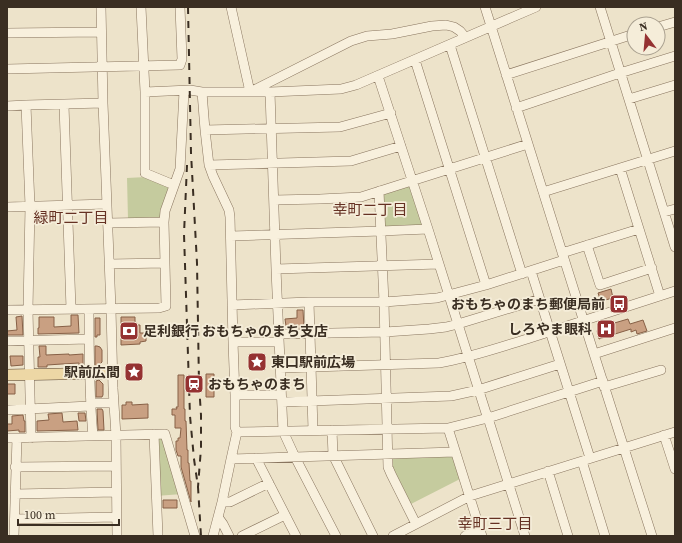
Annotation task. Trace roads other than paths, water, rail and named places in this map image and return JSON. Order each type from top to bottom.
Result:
[{"type":"main road","points":[[7,375],[112,373]]},
{"type":"street","points":[[101,7],[113,403],[116,436],[115,466],[117,536]]},
{"type":"street","points":[[141,7],[145,92],[145,173],[174,185]]},
{"type":"street","points":[[7,69],[180,65],[182,59],[180,7]]},
{"type":"street","points":[[231,7],[250,92]]},
{"type":"street","points":[[485,7],[652,536]]},
{"type":"street","points":[[145,92],[270,92],[341,89],[378,76],[536,7]]},
{"type":"street","points":[[600,7],[675,247]]},
{"type":"street","points":[[250,92],[351,41],[368,36],[392,34],[432,26],[446,25],[454,27],[465,37]]},
{"type":"street","points":[[7,34],[102,32]]},
{"type":"street","points":[[506,75],[626,36]]},
{"type":"street","points":[[450,45],[486,158],[527,273],[540,298],[569,392],[605,536]]},
{"type":"street","points":[[516,108],[675,56]]},
{"type":"street","points":[[415,60],[486,285]]},
{"type":"street","points":[[378,76],[450,296],[478,390],[525,536]]},
{"type":"street","points":[[629,99],[675,85]]},
{"type":"street","points":[[7,310],[159,308],[166,306],[164,222],[165,211],[180,169],[184,91]]},
{"type":"street","points":[[202,92],[209,165],[230,217],[235,427],[237,432],[213,536]]},
{"type":"street","points":[[270,92],[283,431],[336,536]]},
{"type":"street","points":[[7,106],[103,103]]},
{"type":"street","points":[[64,104],[71,310]]},
{"type":"street","points":[[26,105],[30,206],[28,340],[31,438]]},
{"type":"street","points":[[205,130],[340,127],[391,113]]},
{"type":"street","points":[[274,200],[361,197],[528,144]]},
{"type":"street","points":[[209,165],[351,161],[401,146]]},
{"type":"street","points":[[543,192],[675,152]]},
{"type":"street","points":[[620,168],[660,296]]},
{"type":"street","points":[[380,191],[388,467],[416,524]]},
{"type":"street","points":[[7,207],[107,204]]},
{"type":"street","points":[[664,212],[675,209]]},
{"type":"street","points":[[108,224],[164,222]]},
{"type":"street","points":[[231,236],[381,232],[428,229]]},
{"type":"street","points":[[232,305],[309,302],[384,302],[421,300],[450,296],[527,273],[588,246],[640,229]]},
{"type":"street","points":[[588,246],[600,285],[652,268]]},
{"type":"street","points":[[109,264],[165,263]]},
{"type":"street","points":[[276,268],[439,264]]},
{"type":"street","points":[[280,368],[439,363],[468,357],[675,291]]},
{"type":"street","points":[[233,342],[279,338],[310,333],[385,332],[446,327],[540,298]]},
{"type":"street","points":[[309,302],[313,430]]},
{"type":"street","points":[[89,309],[90,405],[93,436]]},
{"type":"street","points":[[594,354],[675,328]]},
{"type":"street","points":[[7,341],[89,339]]},
{"type":"street","points":[[235,395],[312,401],[451,396],[478,390],[560,364]]},
{"type":"street","points":[[237,432],[448,428],[488,418],[569,392],[661,370]]},
{"type":"street","points":[[7,410],[113,403]]},
{"type":"street","points":[[448,428],[481,532],[465,536]]},
{"type":"street","points":[[332,430],[332,456],[373,536]]},
{"type":"street","points":[[393,536],[470,496],[675,432]]},
{"type":"street","points":[[154,434],[158,536]]},
{"type":"street","points":[[7,438],[165,434],[195,536]]},
{"type":"street","points":[[664,435],[675,467]]},
{"type":"street","points":[[14,536],[17,438]]},
{"type":"street","points":[[231,459],[455,452]]},
{"type":"street","points":[[256,458],[296,536]]},
{"type":"street","points":[[15,467],[115,466]]},
{"type":"street","points":[[548,472],[568,536]]},
{"type":"street","points":[[222,502],[230,502],[269,483]]},
{"type":"street","points":[[15,494],[116,492]]},
{"type":"street","points":[[242,536],[285,515]]},
{"type":"street","points":[[15,519],[116,517]]},
{"type":"street","points":[[218,518],[230,536]]},
{"type":"railway","points":[[188,7],[191,153],[197,263],[201,415],[201,448],[198,487]]},
{"type":"railway","points":[[187,165],[184,234],[190,416],[198,487],[201,536]]},
{"type":"place","name":"おもちゃのまち郵便局前","points":[[619,304]]},
{"type":"place","name":"しろやま眼科","points":[[606,329]]},
{"type":"place","name":"足利銀行 おもちゃのまち支店","points":[[129,331]]},
{"type":"place","name":"東口駅前広場","points":[[257,362]]},
{"type":"place","name":"駅前広間","points":[[134,372]]},
{"type":"place","name":"おもちゃのまち","points":[[194,384]]},
{"type":"district","name":"幸町二丁目","points":[[370,209]]},
{"type":"district","name":"緑町二丁目","points":[[71,217]]},
{"type":"district","name":"幸町三丁目","points":[[495,523]]}]
